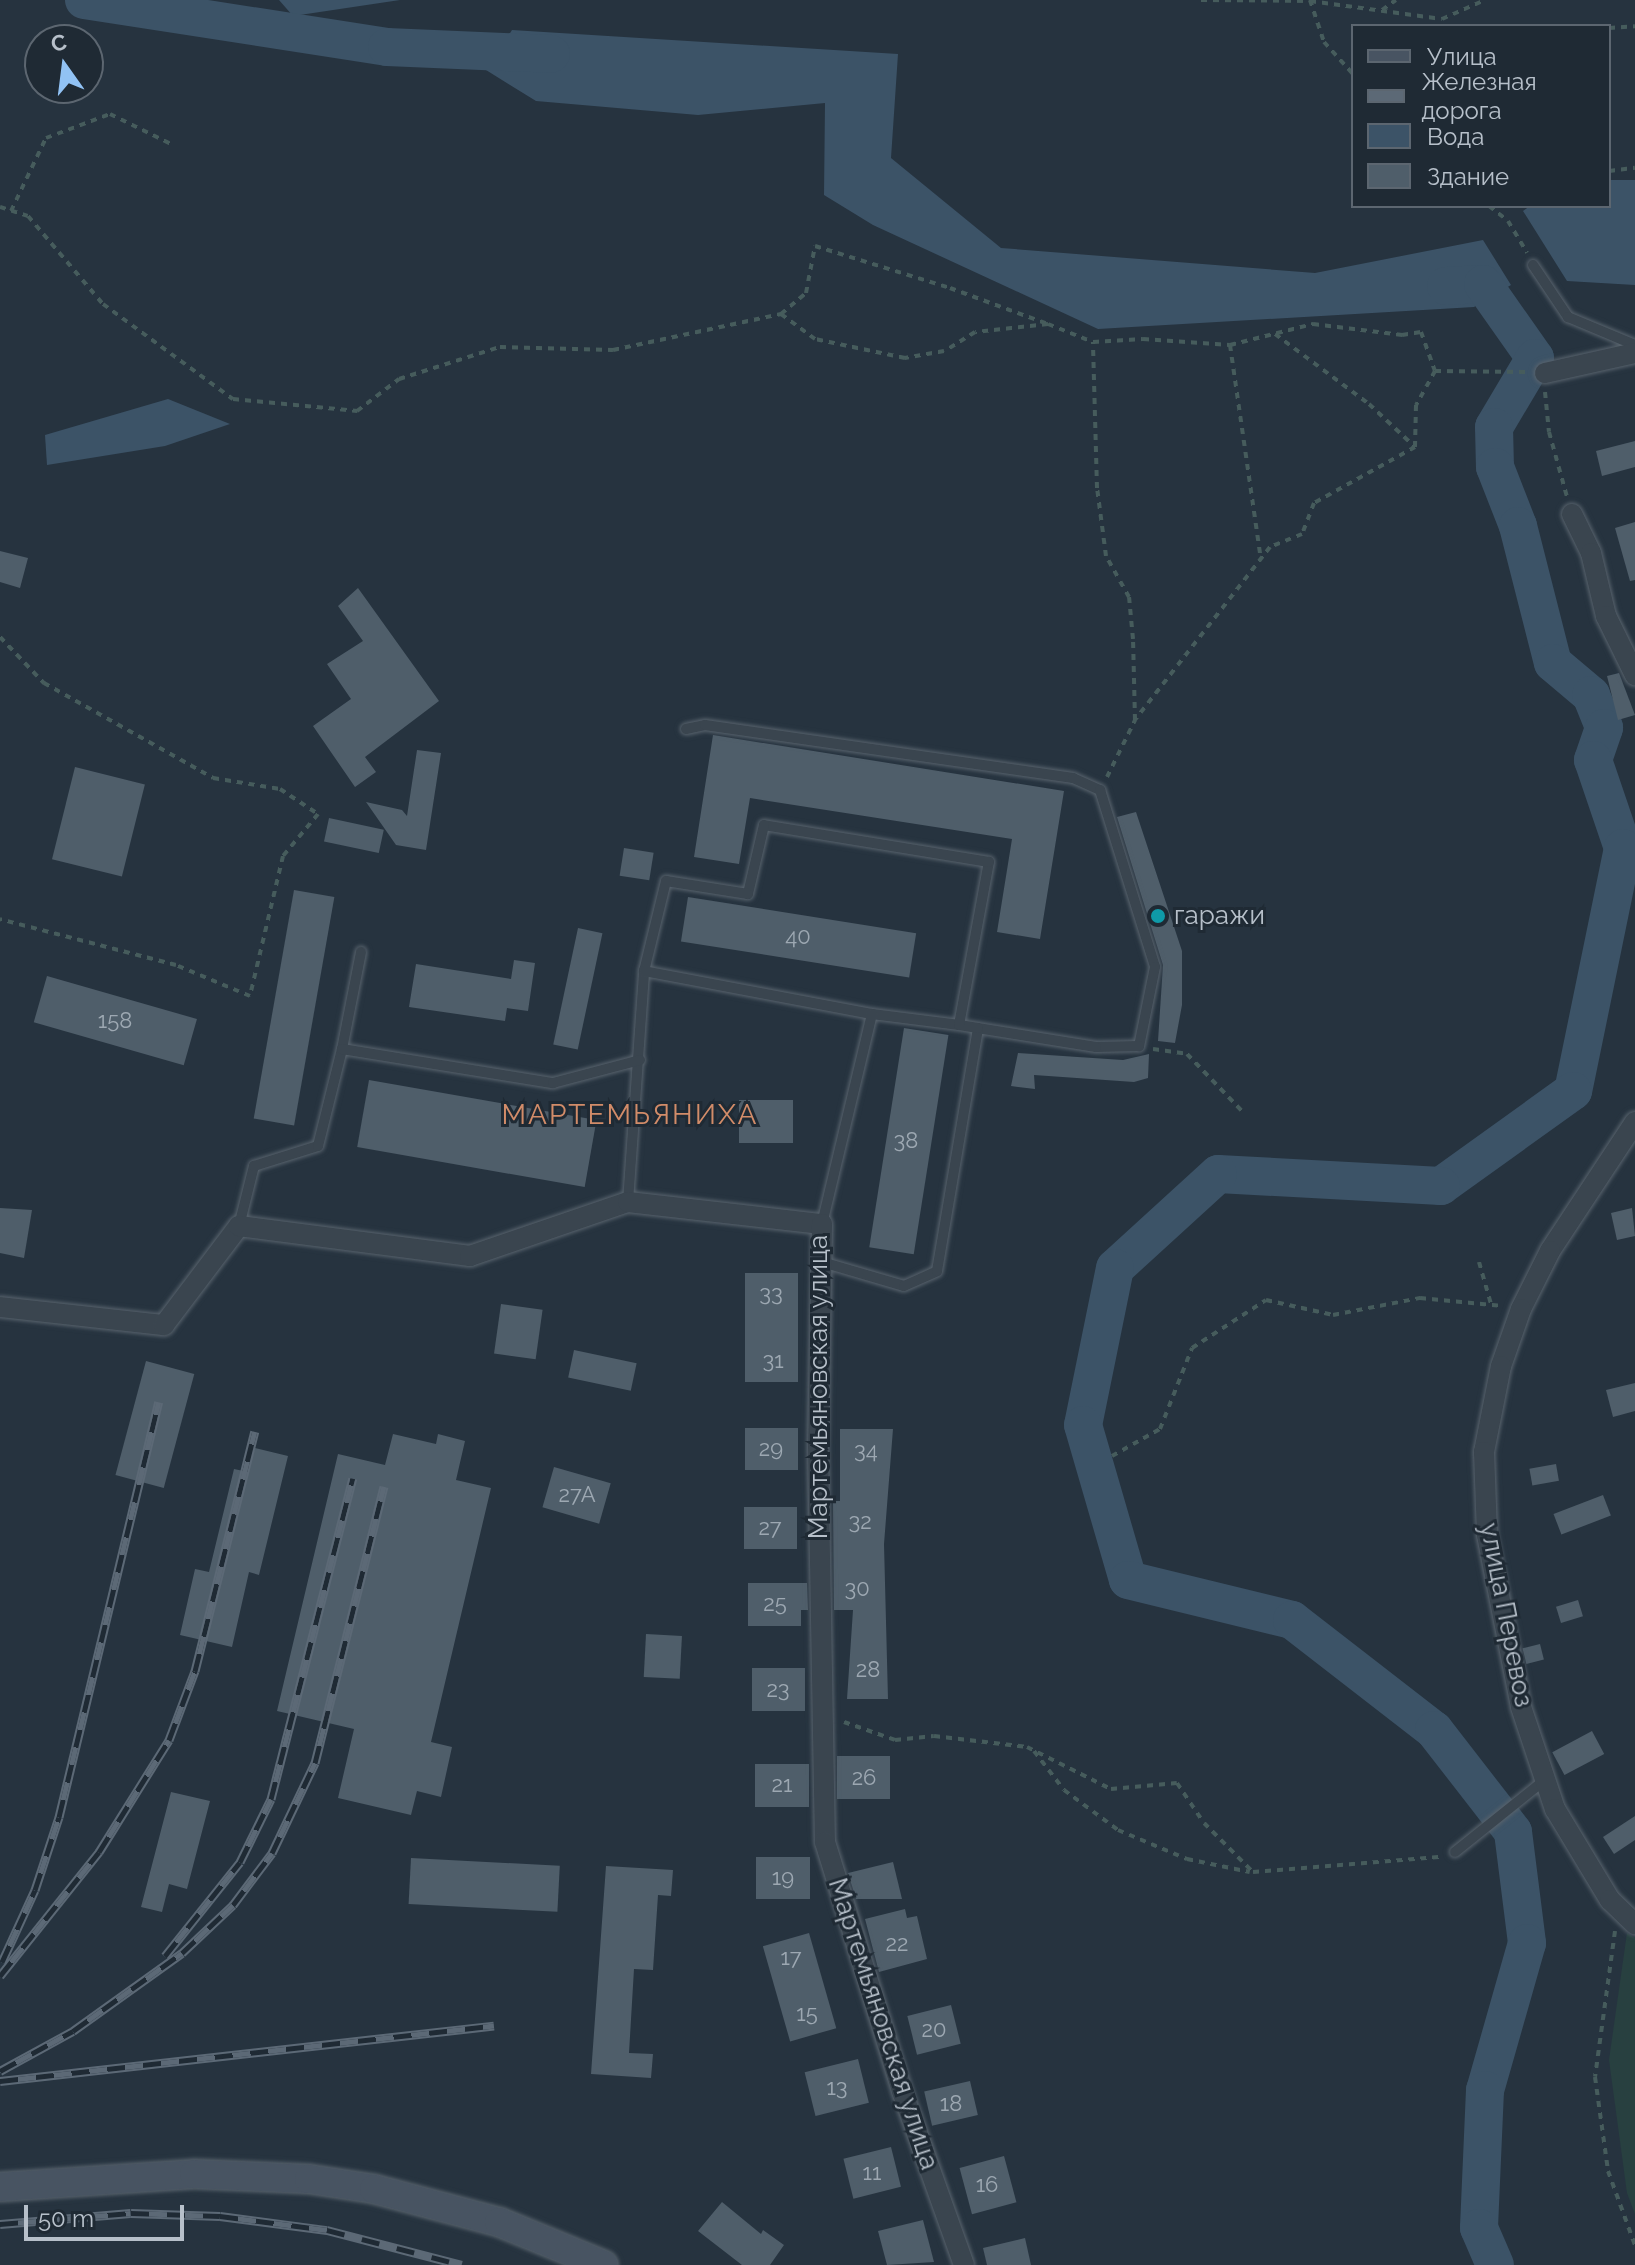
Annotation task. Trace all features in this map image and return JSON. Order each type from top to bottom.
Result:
[{"type":"main road","points":[[0,2187],[194,2174],[309,2179],[374,2189],[499,2222],[604,2265]]},
{"type":"street","points":[[1541,372],[1635,353]]},
{"type":"street","points":[[1572,514],[1591,553],[1606,616],[1635,675]]},
{"type":"street","name":"улица Перевоз","points":[[1635,1122],[1550,1251],[1521,1309],[1501,1366],[1484,1452],[1487,1535],[1539,1785],[1618,1908],[1635,1924]]},
{"type":"street","name":"Мартемьяновская улица","points":[[239,1226],[470,1256],[628,1202],[822,1224],[825,1842],[835,1886],[964,2265]]},
{"type":"street","points":[[0,1307],[164,1325],[239,1226]]},
{"type":"lane","points":[[1533,265],[1568,317],[1635,345]]},
{"type":"lane","points":[[644,971],[872,1014],[1096,1047],[1139,1046],[1155,967],[1100,790],[1073,778],[705,725],[686,729]]},
{"type":"lane","points":[[628,1202],[644,971],[666,881],[748,894],[764,825],[989,862],[959,1025]]},
{"type":"lane","points":[[239,1226],[254,1166],[318,1146],[342,1049],[361,952]]},
{"type":"lane","points":[[822,1224],[872,1014]]},
{"type":"lane","points":[[822,1262],[904,1286],[937,1271],[978,1028]]},
{"type":"lane","points":[[342,1049],[553,1083],[640,1060]]},
{"type":"lane","points":[[1455,1852],[1539,1785]]},
{"type":"path","points":[[1201,0],[1310,0],[1442,19],[1485,0]]},
{"type":"path","points":[[1310,0],[1324,42],[1351,72]]},
{"type":"path","points":[[1381,11],[1396,0]]},
{"type":"path","points":[[1442,19],[1448,24]]},
{"type":"path","points":[[1611,28],[1635,26]]},
{"type":"path","points":[[11,211],[46,138],[110,114],[171,144]]},
{"type":"path","points":[[1611,171],[1635,168]]},
{"type":"path","points":[[0,207],[28,216],[103,304],[233,399],[357,411],[399,379],[500,347],[613,350],[781,314],[806,293],[815,246],[1093,342],[1143,339],[1230,345],[1313,324],[1402,335],[1421,332],[1435,371],[1416,405],[1415,447]]},
{"type":"path","points":[[1492,208],[1508,221],[1533,265]]},
{"type":"path","points":[[781,314],[815,339],[905,358],[944,351],[975,332],[1048,324]]},
{"type":"path","points":[[1275,334],[1369,404],[1415,447]]},
{"type":"path","points":[[1093,342],[1097,488],[1106,556],[1129,597],[1135,720]]},
{"type":"path","points":[[1230,345],[1261,559]]},
{"type":"path","points":[[1435,371],[1541,372],[1549,432],[1572,514]]},
{"type":"path","points":[[1100,790],[1135,720],[1270,547],[1302,534],[1314,503],[1415,447]]},
{"type":"path","points":[[0,637],[44,683],[213,778],[280,789],[318,814],[283,856],[250,996],[176,965],[0,919]]},
{"type":"path","points":[[1139,1046],[1187,1054],[1243,1112]]},
{"type":"path","points":[[1479,1262],[1491,1304]]},
{"type":"path","points":[[1112,1456],[1160,1429],[1192,1348],[1266,1300],[1333,1315],[1420,1298],[1521,1309]]},
{"type":"path","points":[[823,1715],[895,1740],[934,1736],[1032,1749],[1111,1789],[1177,1783],[1204,1823],[1253,1872]]},
{"type":"path","points":[[1032,1749],[1064,1790],[1118,1830],[1187,1859],[1253,1872],[1431,1861],[1455,1852]]},
{"type":"path","points":[[1618,1908],[1595,2077],[1608,2171],[1635,2245]]},
{"type":"green space","points":[[1627,1933],[1635,1938],[1635,2214],[1627,2193],[1609,2060]]},
{"type":"water","points":[[279,0],[400,0],[293,16]]},
{"type":"water","points":[[512,30],[898,54],[891,158],[1001,248],[1315,273],[1483,240],[1511,285],[1474,307],[1098,329],[873,225],[824,195],[825,103],[698,115],[536,101],[486,70]]},
{"type":"water","points":[[1611,180],[1635,180],[1635,285],[1567,281],[1523,211],[1527,208],[1611,208]]},
{"type":"water","points":[[168,399],[230,424],[165,446],[47,465],[45,435]]},
{"type":"building","points":[[1635,441],[1635,467],[1602,476],[1596,451]]},
{"type":"building","points":[[1635,522],[1635,580],[1630,581],[1615,528]]},
{"type":"building","points":[[0,551],[28,558],[20,588],[0,582]]},
{"type":"building","points":[[358,588],[439,701],[365,757],[376,772],[355,787],[313,726],[351,699],[327,664],[363,641],[338,606]]},
{"type":"building","points":[[1619,673],[1635,715],[1618,720],[1607,676]]},
{"type":"building","points":[[713,735],[1064,791],[1040,939],[997,932],[1012,839],[750,798],[739,864],[694,857]]},
{"type":"building","points":[[417,750],[441,753],[426,850],[396,845],[366,802],[402,810],[407,816]]},
{"type":"building","points":[[75,767],[145,784],[122,877],[52,859]]},
{"type":"building","name":"гаражи","points":[[1136,812],[1182,951],[1182,1005],[1175,1043],[1158,1041],[1163,965],[1117,817]]},
{"type":"building","points":[[329,818],[384,830],[379,853],[324,841]]},
{"type":"building","points":[[624,848],[654,853],[649,880],[620,876]]},
{"type":"building","points":[[294,890],[334,897],[294,1126],[254,1118]]},
{"type":"building","points":[[688,897],[916,933],[909,978],[681,941]]},
{"type":"building","points":[[578,928],[602,933],[578,1050],[553,1044]]},
{"type":"building","points":[[514,960],[535,963],[528,1011],[507,1008],[505,1021],[409,1007],[416,964],[511,979]]},
{"type":"building","points":[[47,976],[197,1019],[184,1065],[34,1022]]},
{"type":"building","points":[[904,1028],[948,1035],[914,1254],[869,1247]]},
{"type":"building","points":[[1018,1053],[1123,1060],[1149,1054],[1148,1078],[1134,1082],[1034,1075],[1035,1089],[1011,1086]]},
{"type":"building","points":[[369,1080],[596,1120],[585,1187],[357,1147]]},
{"type":"building","points":[[739,1100],[793,1100],[793,1143],[739,1143]]},
{"type":"building","points":[[0,1208],[32,1210],[24,1258],[0,1253]]},
{"type":"building","points":[[1632,1208],[1635,1236],[1617,1240],[1611,1213]]},
{"type":"building","points":[[745,1273],[798,1273],[798,1382],[745,1382]]},
{"type":"building","points":[[501,1304],[543,1310],[536,1359],[494,1354]]},
{"type":"building","points":[[574,1350],[637,1363],[631,1391],[568,1377]]},
{"type":"building","points":[[146,1361],[194,1374],[164,1488],[115,1475]]},
{"type":"building","points":[[1635,1383],[1635,1411],[1613,1417],[1606,1390]]},
{"type":"building","points":[[745,1428],[798,1428],[798,1470],[745,1470]]},
{"type":"building","points":[[840,1429],[893,1429],[884,1544],[888,1699],[847,1699],[853,1610],[834,1610],[833,1501],[840,1501]]},
{"type":"building","points":[[393,1434],[436,1444],[438,1434],[465,1441],[456,1480],[491,1488],[431,1742],[452,1747],[441,1797],[417,1791],[411,1815],[338,1798],[354,1729],[277,1711],[338,1454],[385,1465]]},
{"type":"building","points":[[255,1448],[288,1456],[259,1575],[249,1572],[232,1647],[180,1635],[195,1569],[209,1572],[234,1469],[248,1472]]},
{"type":"building","points":[[1556,1464],[1559,1481],[1532,1485],[1529,1469]]},
{"type":"building","points":[[554,1467],[611,1483],[599,1524],[542,1507]]},
{"type":"building","points":[[1603,1495],[1611,1516],[1561,1535],[1554,1514]]},
{"type":"building","points":[[744,1507],[797,1507],[797,1549],[744,1549]]},
{"type":"building","points":[[748,1583],[807,1583],[808,1610],[801,1610],[801,1626],[748,1626]]},
{"type":"building","points":[[1578,1600],[1583,1616],[1561,1623],[1556,1607]]},
{"type":"building","points":[[646,1634],[682,1636],[680,1679],[644,1677]]},
{"type":"building","points":[[1540,1644],[1544,1660],[1526,1664],[1523,1648]]},
{"type":"building","points":[[752,1668],[805,1668],[805,1711],[752,1711]]},
{"type":"building","points":[[1592,1731],[1604,1754],[1564,1775],[1552,1752]]},
{"type":"building","points":[[837,1756],[890,1756],[890,1799],[837,1799]]},
{"type":"building","points":[[755,1764],[809,1764],[809,1807],[755,1807]]},
{"type":"building","points":[[171,1792],[210,1801],[187,1889],[169,1884],[162,1912],[141,1907]]},
{"type":"building","points":[[1635,1816],[1635,1840],[1614,1854],[1603,1837]]},
{"type":"building","points":[[756,1857],[810,1857],[810,1899],[756,1899]]},
{"type":"building","points":[[411,1858],[560,1866],[557,1912],[409,1904]]},
{"type":"building","points":[[893,1862],[902,1899],[856,1899],[848,1873]]},
{"type":"building","points":[[606,1866],[673,1870],[671,1896],[658,1895],[653,1970],[634,1969],[629,2053],[653,2054],[651,2078],[591,2074]]},
{"type":"building","points":[[905,1909],[907,1918],[917,1916],[927,1959],[879,1972],[865,1919]]},
{"type":"building","points":[[809,1933],[836,2028],[790,2041],[763,1946]]},
{"type":"building","points":[[951,2005],[961,2044],[917,2055],[907,2016]]},
{"type":"building","points":[[858,2059],[869,2103],[816,2116],[805,2072]]},
{"type":"building","points":[[970,2081],[978,2115],[932,2126],[924,2092]]},
{"type":"building","points":[[891,2147],[901,2187],[853,2199],[843,2159]]},
{"type":"building","points":[[1004,2156],[1016,2202],[972,2214],[960,2168]]},
{"type":"building","points":[[722,2202],[761,2234],[763,2230],[784,2245],[770,2265],[742,2265],[698,2231]]},
{"type":"building","points":[[923,2220],[934,2262],[887,2265],[878,2231]]},
{"type":"building","points":[[1025,2238],[1031,2265],[987,2265],[983,2248]]},
{"type":"waterway","points":[[84,0],[387,47],[551,54]]},
{"type":"waterway","points":[[1446,286],[1483,284],[1535,358],[1494,427],[1495,467],[1518,526],[1553,663],[1591,695],[1604,728],[1593,760],[1623,848],[1573,1091],[1441,1186],[1218,1174],[1115,1268],[1083,1425],[1128,1580],[1292,1620],[1434,1730],[1513,1832],[1527,1943],[1485,2090],[1479,2228],[1495,2265]]},
{"type":"railway","points":[[2,1962],[35,1890],[59,1817],[159,1402]]},
{"type":"railway","points":[[0,1976],[99,1852],[169,1740],[195,1671],[255,1431]]},
{"type":"railway","points":[[165,1956],[240,1862],[271,1799],[353,1478]]},
{"type":"railway","points":[[0,2071],[73,2031],[182,1953],[233,1905],[272,1853],[315,1763],[384,1486]]},
{"type":"railway","points":[[0,2081],[494,2026]]},
{"type":"railway","points":[[0,2224],[131,2213],[220,2216],[327,2230],[462,2265]]},
{"type":"place","name":"гаражи","points":[[1158,916]]},
{"type":"district","name":"МАРТЕМЬЯНИХА","points":[[630,1115]]}]
